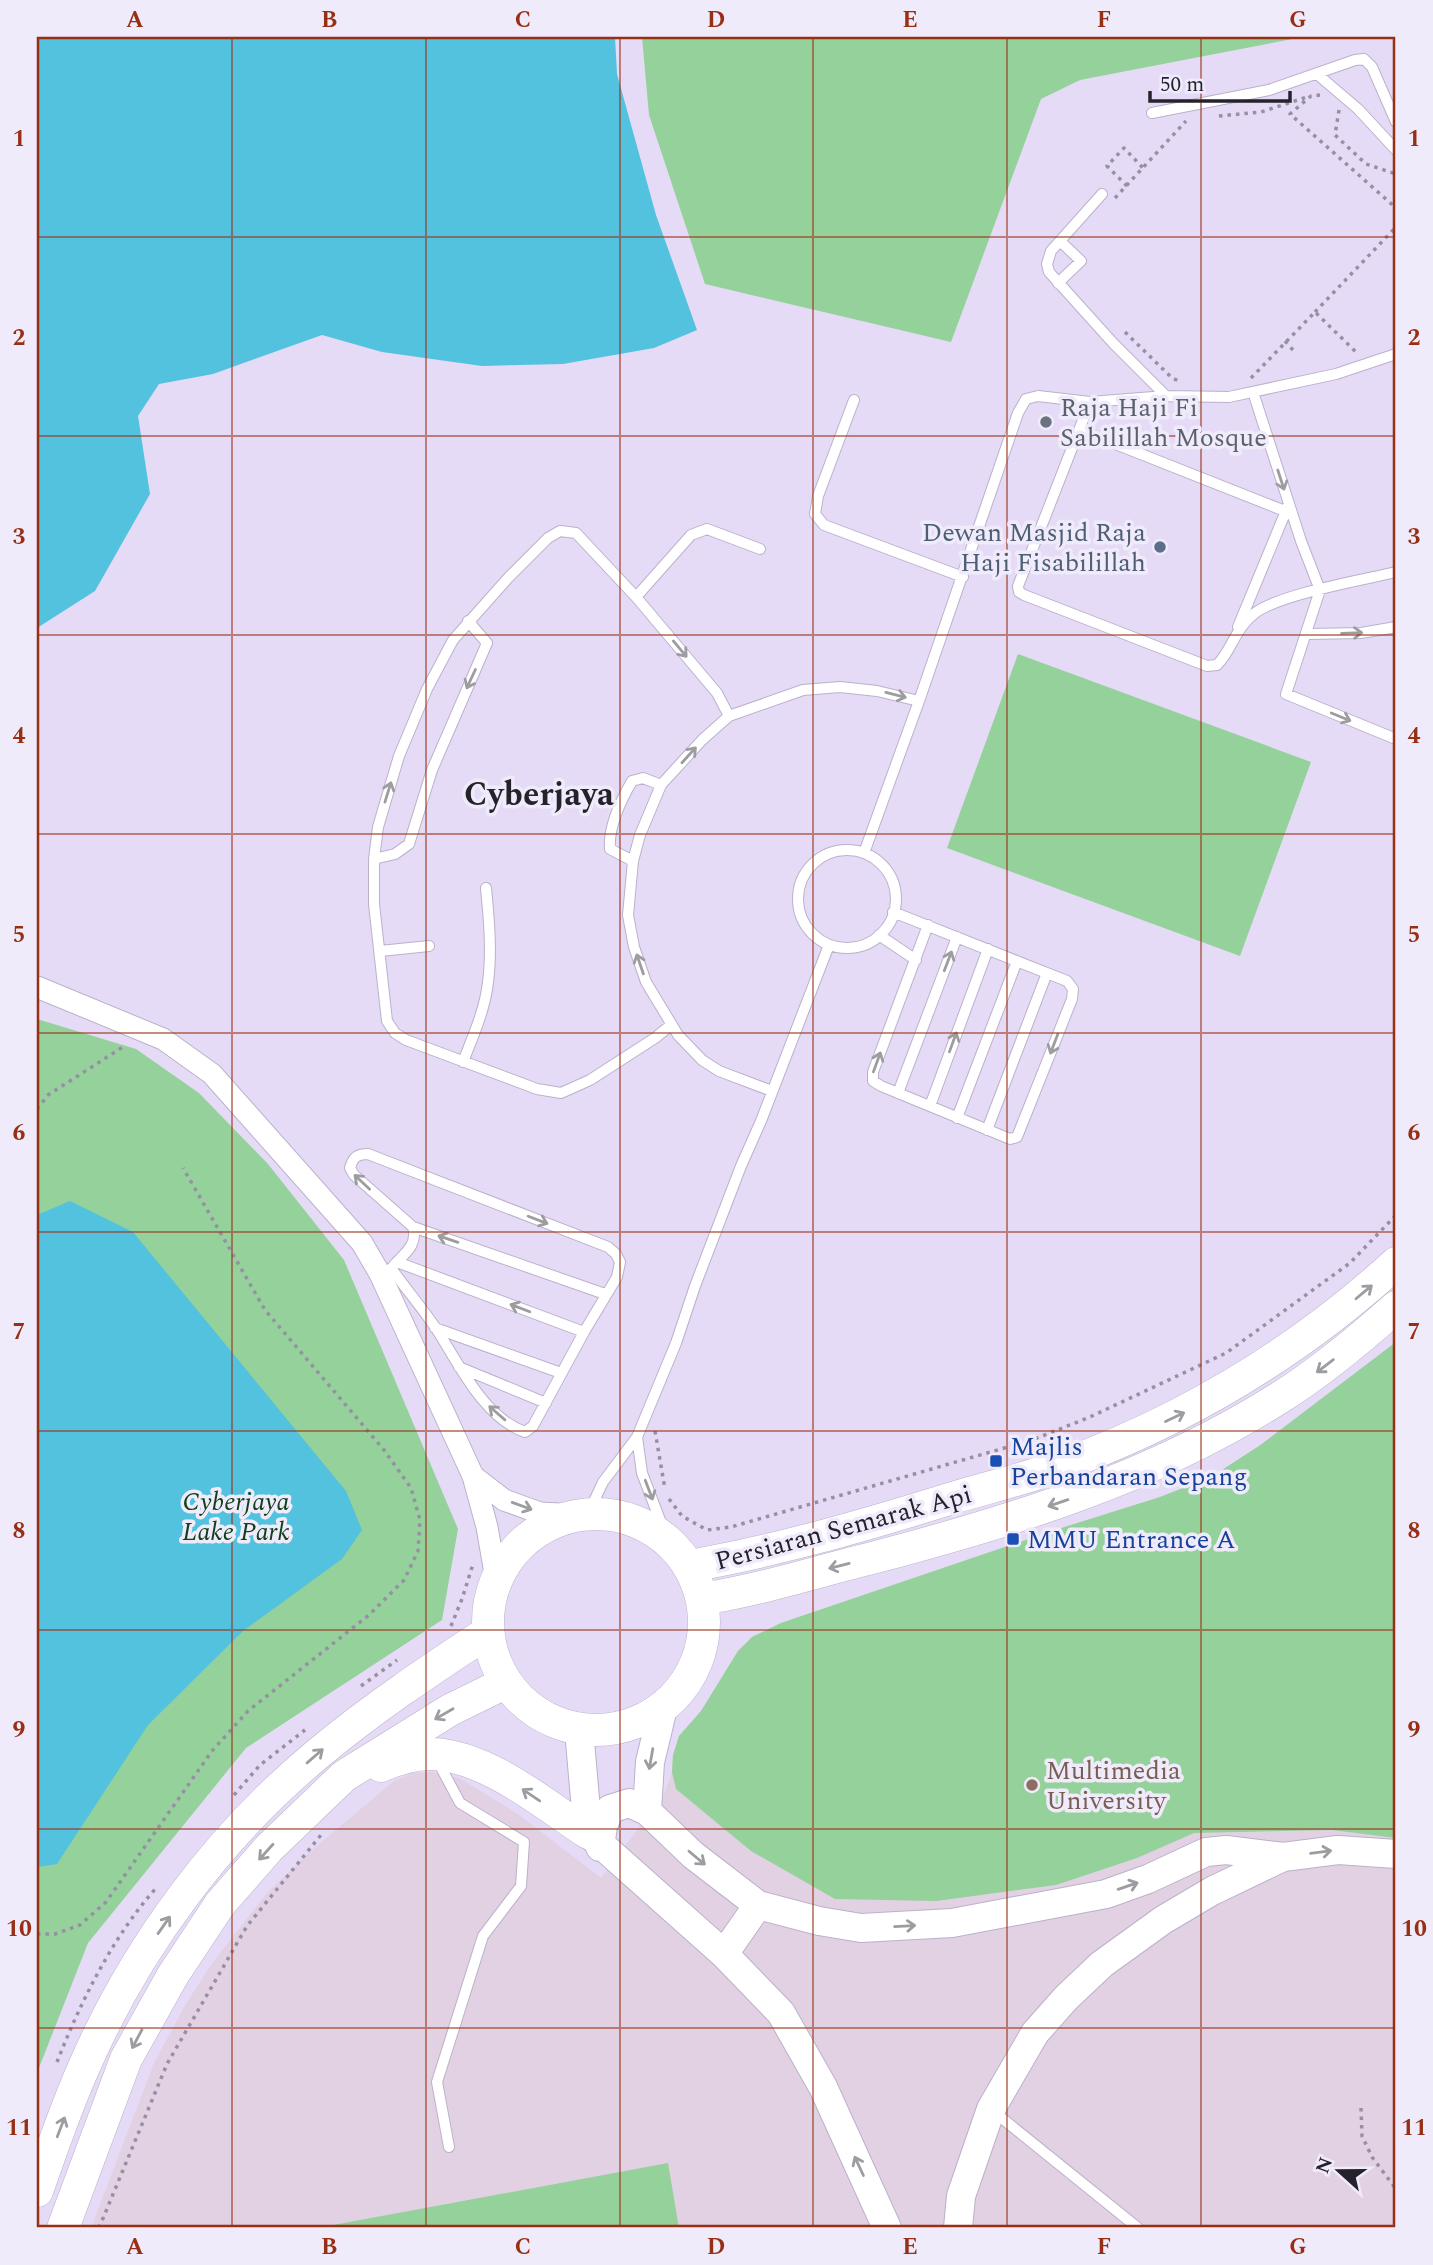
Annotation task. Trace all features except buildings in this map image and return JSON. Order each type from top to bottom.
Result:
[{"type":"main road","name":"Persiaran Semarak Api","points":[[689,1566],[752,1555],[899,1515],[1062,1465],[1146,1431],[1263,1368],[1341,1311],[1396,1263]]},
{"type":"main road","name":"Persiaran Semarak Api","points":[[702,1600],[748,1591],[981,1529],[1081,1495],[1155,1465],[1279,1398],[1324,1367],[1396,1307]]},
{"type":"main road","name":"Persiaran Semarak Api","points":[[583,1514],[610,1514],[631,1519],[651,1528],[668,1541],[689,1566],[702,1600],[704,1630],[698,1660],[683,1686],[663,1708],[637,1723],[608,1731],[579,1730],[550,1722],[525,1706],[505,1683],[493,1659],[488,1632],[489,1605],[496,1580],[510,1556],[529,1536],[553,1522],[583,1514]]},
{"type":"main road","points":[[37,2190],[84,2067],[125,1986],[162,1927],[209,1864],[279,1788],[320,1752],[394,1694],[488,1632]]},
{"type":"main road","points":[[63,2228],[126,2059],[173,1975],[220,1904],[269,1848],[344,1776],[450,1710],[505,1683]]},
{"type":"main road","points":[[318,1799],[392,1761],[415,1755],[434,1754],[456,1758],[496,1774],[594,1840]]},
{"type":"street","points":[[37,987],[154,1036],[212,1073],[362,1243],[389,1268],[473,1476],[487,1527],[496,1580]]},
{"type":"street","points":[[473,1476],[503,1500],[540,1513],[583,1514]]},
{"type":"street","points":[[647,1811],[650,1762],[663,1708]]},
{"type":"street","points":[[579,1730],[594,1840],[724,1954],[781,2013],[823,2087],[887,2228]]},
{"type":"street","points":[[594,1840],[610,1809],[629,1803],[647,1811],[693,1855],[758,1905],[820,1921],[861,1928],[952,1923],[1106,1894],[1206,1852],[1226,1850],[1283,1857],[1338,1850],[1396,1854]]},
{"type":"street","points":[[958,2228],[961,2196],[991,2109],[1035,2033],[1101,1964],[1163,1920],[1212,1891],[1283,1857]]},
{"type":"street","points":[[1187,1860],[1206,1872],[1212,1882],[1212,1891]]},
{"type":"street","points":[[724,1954],[758,1905]]},
{"type":"lane","points":[[1152,113],[1269,90],[1364,59],[1372,67],[1392,102],[1396,122]]},
{"type":"lane","points":[[1317,74],[1358,109],[1396,149]]},
{"type":"lane","points":[[1102,194],[1051,251],[1047,264],[1049,272],[1113,343],[1166,396]]},
{"type":"lane","points":[[1058,283],[1081,261],[1060,241]]},
{"type":"lane","points":[[864,853],[1018,413],[1026,399],[1038,396],[1090,402],[1166,396],[1229,397],[1250,387],[1336,373],[1396,354]]},
{"type":"lane","points":[[1250,387],[1287,507],[1320,590],[1308,634],[1286,694],[1396,739]]},
{"type":"lane","points":[[853,400],[818,496],[815,514],[824,525],[962,577]]},
{"type":"lane","points":[[1090,402],[1018,586],[1019,592],[1207,666],[1217,665],[1224,658],[1236,633],[1287,507]]},
{"type":"lane","points":[[1080,430],[1287,507]]},
{"type":"lane","points":[[636,597],[691,535],[707,529],[760,549]]},
{"type":"lane","points":[[671,1025],[590,1080],[561,1093],[537,1089],[406,1040],[395,1033],[387,1021],[374,904],[374,859],[383,808],[399,755],[427,689],[453,640],[516,569],[548,538],[560,531],[576,533],[636,597],[718,693],[729,716]]},
{"type":"lane","points":[[1236,633],[1256,612],[1290,598],[1396,572]]},
{"type":"lane","points":[[374,859],[395,854],[409,844],[432,770],[487,643],[468,621]]},
{"type":"lane","points":[[1308,634],[1362,633],[1396,627]]},
{"type":"lane","points":[[772,1091],[719,1071],[702,1060],[671,1025],[646,982],[634,947],[628,915],[633,860],[640,835],[661,785],[702,740],[729,716],[803,690],[840,687],[877,691],[919,701]]},
{"type":"lane","points":[[633,860],[610,849],[614,822],[632,781],[643,778],[661,785]]},
{"type":"lane","points":[[848,850],[864,853],[884,867],[890,877],[894,888],[893,912],[888,924],[869,942],[856,947],[829,945],[815,936],[804,923],[798,906],[799,889],[805,873],[816,860],[831,852],[848,850]]},
{"type":"lane","points":[[463,1062],[478,1024],[488,984],[490,946],[486,888]]},
{"type":"lane","points":[[893,912],[929,925],[1067,981],[1073,989],[1072,999],[1017,1137],[1010,1139],[873,1081],[873,1072],[929,925]]},
{"type":"lane","points":[[879,935],[916,960]]},
{"type":"lane","points":[[898,1093],[957,937]]},
{"type":"lane","points":[[583,1514],[637,1437],[676,1343],[741,1166],[829,945]]},
{"type":"lane","points":[[380,951],[429,946]]},
{"type":"lane","points":[[930,1106],[988,949]]},
{"type":"lane","points":[[957,1118],[1017,961]]},
{"type":"lane","points":[[987,1130],[1047,973]]},
{"type":"lane","points":[[389,1268],[436,1328],[459,1367],[486,1404],[514,1429],[525,1432],[533,1426],[583,1332],[617,1277],[620,1262],[616,1254],[608,1247],[368,1154],[359,1154],[353,1159],[350,1168],[354,1175],[413,1227],[606,1294]]},
{"type":"lane","points":[[389,1268],[412,1247],[415,1236],[413,1227]]},
{"type":"lane","points":[[389,1268],[583,1332]]},
{"type":"lane","points":[[436,1328],[561,1373]]},
{"type":"lane","points":[[459,1367],[546,1403]]},
{"type":"lane","points":[[637,1437],[642,1473],[668,1541]]},
{"type":"lane","points":[[434,1754],[460,1802],[524,1842],[521,1886],[483,1936],[437,2082],[449,2147]]},
{"type":"lane","points":[[991,2109],[1138,2228]]},
{"type":"path","points":[[1311,96],[1290,114],[1396,208]]},
{"type":"path","points":[[1212,117],[1261,112],[1311,96],[1323,96]]},
{"type":"path","points":[[1333,101],[1339,109],[1335,135],[1366,164],[1396,174]]},
{"type":"path","points":[[1108,206],[1202,103]]},
{"type":"path","points":[[1126,186],[1107,166],[1125,148],[1144,169]]},
{"type":"path","points":[[1250,387],[1285,341],[1396,227]]},
{"type":"path","points":[[1315,312],[1356,352],[1368,348]]},
{"type":"path","points":[[1124,331],[1172,378],[1188,384]]},
{"type":"path","points":[[1285,341],[1293,350]]},
{"type":"path","points":[[37,1109],[48,1095],[154,1036]]},
{"type":"path","points":[[37,1934],[55,1934],[80,1925],[106,1902],[212,1751],[257,1703],[369,1615],[404,1580],[418,1551],[420,1520],[411,1488],[384,1450],[265,1310],[183,1168]]},
{"type":"path","points":[[650,1405],[667,1497],[682,1516],[707,1530],[732,1527],[1032,1440],[1090,1417],[1226,1353],[1350,1263],[1396,1215]]},
{"type":"path","points":[[99,2228],[167,2064],[247,1926],[322,1833]]},
{"type":"path","points":[[1361,2108],[1362,2136],[1372,2157],[1396,2189]]},
{"type":"shaded area","name":"Multimedia University","points":[[1396,1342],[1396,2228],[91,2228],[154,2063],[187,2002],[213,1962],[267,1893],[312,1850],[394,1781],[413,1773],[432,1772],[459,1778],[518,1814],[601,1878],[664,1794],[672,1772],[673,1755],[679,1736],[701,1711],[738,1651],[752,1637],[781,1623],[1160,1497],[1211,1477],[1259,1446]]},
{"type":"green space","points":[[642,37],[1303,37],[1080,80],[1041,99],[951,342],[705,284],[649,115]]},
{"type":"green space","points":[[1018,654],[1311,762],[1240,956],[947,848]]},
{"type":"green space","name":"Cyberjaya Lake Park","points":[[37,1019],[136,1049],[199,1093],[268,1164],[344,1260],[458,1529],[442,1620],[246,1748],[88,1943],[37,2073]]},
{"type":"green space","points":[[1396,1342],[1396,1838],[1332,1830],[1194,1833],[1137,1858],[1056,1885],[936,1901],[835,1899],[751,1851],[676,1789],[672,1772],[673,1755],[679,1736],[701,1711],[738,1651],[752,1637],[781,1623],[1160,1497],[1211,1477],[1259,1446]]},
{"type":"green space","points":[[668,2163],[679,2228],[317,2228]]},
{"type":"water","points":[[37,37],[615,37],[617,74],[656,215],[697,330],[654,348],[563,364],[482,366],[382,352],[322,335],[213,374],[159,384],[138,416],[150,494],[95,591],[37,628]]},
{"type":"water","points":[[70,1201],[133,1232],[346,1491],[362,1530],[342,1559],[243,1631],[148,1725],[57,1864],[37,1867],[37,1215]]},
{"type":"place","name":"Raja Haji Fi Sabilillah Mosque","points":[[1046,422]]},
{"type":"place","name":"Dewan Masjid Raja Haji Fisabilillah","points":[[1160,547]]},
{"type":"place","name":"Majlis Perbandaran Sepang","points":[[996,1461]]},
{"type":"place","name":"MMU Entrance A","points":[[1013,1539]]},
{"type":"place","name":"Multimedia University","points":[[1032,1785]]},
{"type":"district","name":"Cyberjaya","points":[[539,793]]}]
